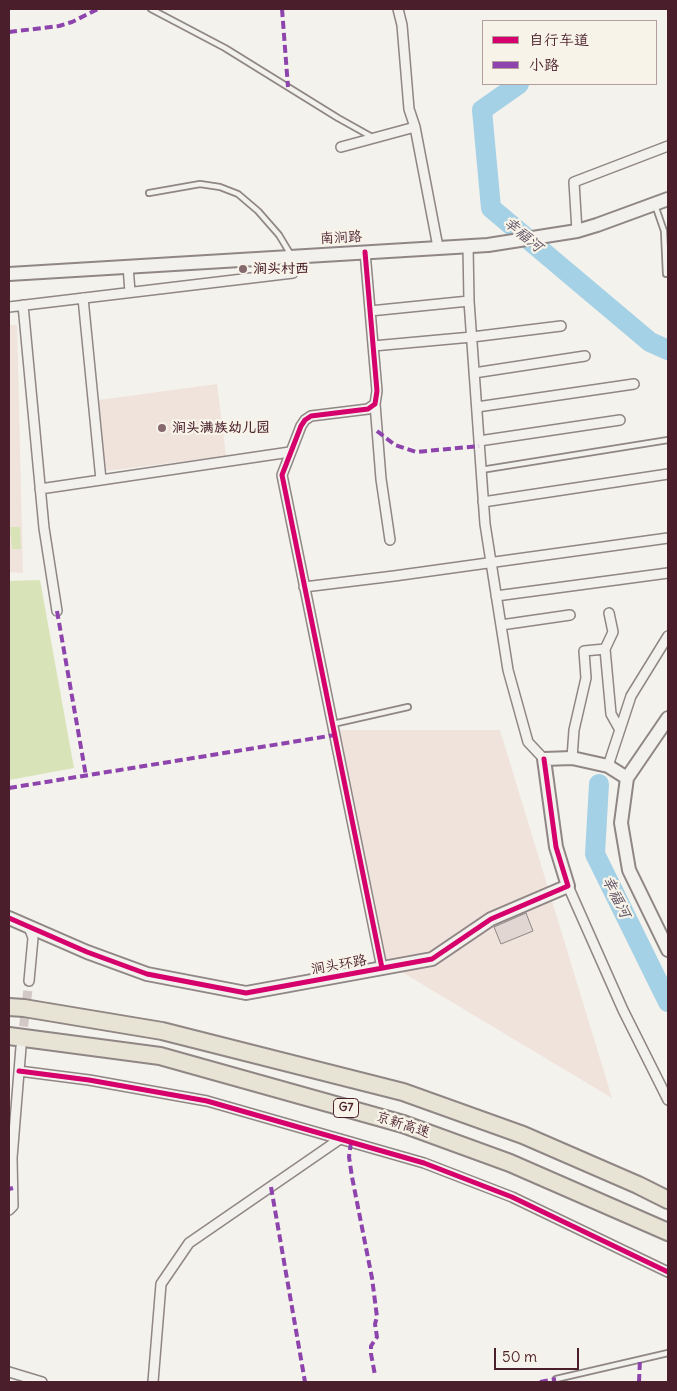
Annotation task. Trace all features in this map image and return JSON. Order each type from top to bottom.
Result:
[{"type":"highway","name":"G7","points":[[9,1008],[24,1008],[162,1031],[264,1055],[403,1092],[523,1135],[668,1200]]},
{"type":"highway","name":"京新高速","points":[[15,1041],[160,1056],[403,1124],[510,1163],[668,1232]]},
{"type":"street","points":[[398,9],[403,33],[409,109],[415,127],[438,248]]},
{"type":"street","points":[[341,147],[415,127]]},
{"type":"street","points":[[577,230],[574,182],[668,146]]},
{"type":"street","name":"南涧路","points":[[9,274],[488,245],[597,225],[668,199]]},
{"type":"street","points":[[468,246],[469,301],[483,502],[508,670],[528,742],[544,759],[556,847],[568,886],[623,1010],[668,1100]]},
{"type":"street","points":[[365,252],[377,391],[376,404],[381,479],[390,540]]},
{"type":"street","points":[[9,307],[293,273],[292,256]]},
{"type":"street","points":[[128,266],[130,292]]},
{"type":"street","points":[[83,298],[101,480]]},
{"type":"street","points":[[370,310],[469,301]]},
{"type":"street","points":[[23,305],[44,528],[58,611]]},
{"type":"street","points":[[373,346],[472,338],[561,326]]},
{"type":"street","points":[[474,372],[585,356]]},
{"type":"street","points":[[477,407],[634,384]]},
{"type":"street","points":[[376,404],[368,409],[311,416],[305,420],[282,474],[382,968]]},
{"type":"street","points":[[479,441],[620,420]]},
{"type":"street","points":[[40,490],[290,452]]},
{"type":"street","points":[[483,502],[668,474]]},
{"type":"street","points":[[304,587],[668,538]]},
{"type":"street","points":[[496,596],[668,573]]},
{"type":"street","points":[[609,612],[613,632],[605,649],[611,714],[620,730]]},
{"type":"street","points":[[501,625],[570,615]]},
{"type":"street","points":[[608,766],[631,696],[668,636]]},
{"type":"street","points":[[572,758],[574,730],[586,678],[584,651],[605,649]]},
{"type":"street","points":[[668,718],[627,778],[621,823],[629,870],[668,950]]},
{"type":"street","points":[[544,759],[572,758],[608,766],[627,778]]},
{"type":"street","name":"涧头环路","points":[[9,918],[87,952],[147,974],[246,993],[432,959],[491,919],[568,886]]},
{"type":"street","points":[[29,926],[33,938],[29,981]]},
{"type":"street","points":[[9,1210],[13,1206],[12,1158],[19,1071],[15,1041]]},
{"type":"street","points":[[19,1071],[89,1080],[207,1101],[424,1163],[512,1197],[668,1272]]},
{"type":"street","points":[[153,1382],[161,1284],[188,1243],[340,1139]]},
{"type":"street","points":[[9,1372],[42,1382]]},
{"type":"lane","points":[[151,9],[225,48],[338,118],[375,138]]},
{"type":"lane","points":[[148,193],[200,184],[220,187],[238,194],[258,211],[274,229],[292,256]]},
{"type":"lane","points":[[655,204],[664,231],[666,274]]},
{"type":"lane","points":[[481,470],[668,440]]},
{"type":"lane","points":[[333,724],[408,707]]},
{"type":"lane","points":[[556,1379],[668,1353]]},
{"type":"shaded area","points":[[9,325],[17,325],[23,573],[9,572]]},
{"type":"shaded area","name":"涧头满族幼儿园","points":[[217,384],[226,456],[106,471],[99,400]]},
{"type":"shaded area","points":[[327,730],[500,730],[612,1098],[380,959]]},
{"type":"green space","points":[[10,527],[20,527],[21,549],[12,549]]},
{"type":"green space","points":[[40,580],[74,768],[9,780],[9,581]]},
{"type":"building","points":[[526,913],[533,931],[501,944],[494,927]]},
{"type":"waterway","name":"幸福河","points":[[518,85],[482,110],[491,208],[650,342],[668,350]]},
{"type":"waterway","name":"幸福河","points":[[599,784],[595,854],[668,1002]]},
{"type":"tunnel","points":[[22,1040],[29,981]]},
{"type":"marked path","points":[[9,32],[59,26],[72,22],[98,9]]},
{"type":"marked path","points":[[282,9],[288,87]]},
{"type":"marked path","points":[[377,431],[395,445],[416,452],[479,446]]},
{"type":"marked path","points":[[57,611],[86,776]]},
{"type":"marked path","points":[[9,788],[335,735]]},
{"type":"marked path","points":[[351,1142],[349,1157],[372,1278],[377,1317],[375,1324],[377,1337],[371,1346],[375,1375]]},
{"type":"marked path","points":[[271,1187],[305,1382]]},
{"type":"marked path","points":[[9,1189],[13,1188]]},
{"type":"marked path","points":[[639,1382],[640,1359]]},
{"type":"marked path","points":[[540,1382],[556,1379]]},
{"type":"cycle path","points":[[365,252],[377,391],[375,404],[368,409],[311,416],[305,420],[282,475],[382,968]]},
{"type":"cycle path","points":[[9,918],[87,952],[147,974],[246,993],[432,959],[491,919],[568,886],[556,847],[544,759]]},
{"type":"cycle path","points":[[19,1071],[89,1080],[207,1101],[424,1163],[512,1197],[668,1272]]},
{"type":"place","name":"涧头村西","points":[[243,269]]},
{"type":"place","name":"涧头满族幼儿园","points":[[162,428]]}]
